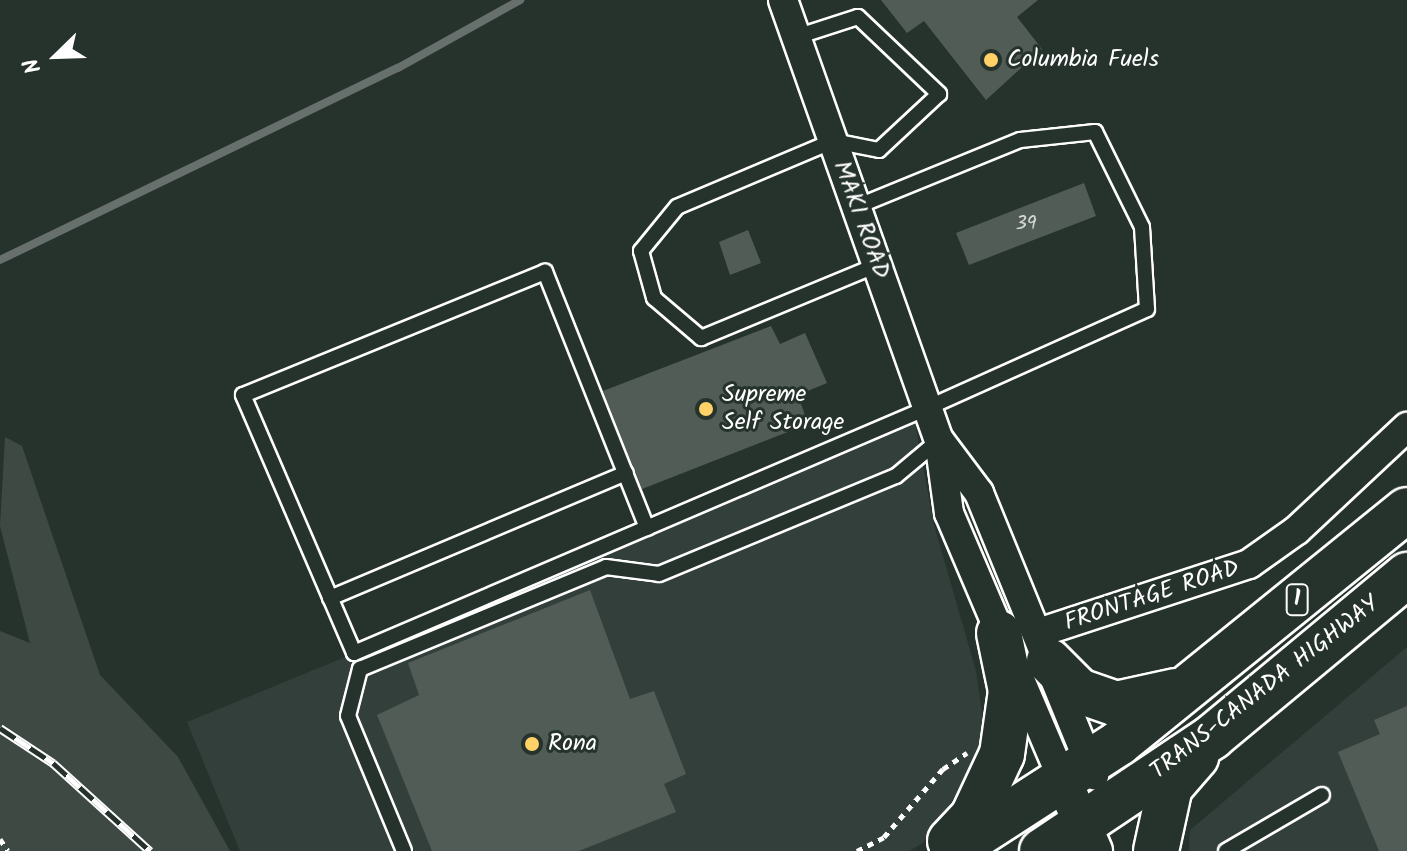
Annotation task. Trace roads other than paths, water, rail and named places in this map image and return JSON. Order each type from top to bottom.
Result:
[{"type":"highway","name":"TRANS-CANADA HIGHWAY","points":[[952,851],[1075,770],[1186,688],[1407,510]]},
{"type":"highway","name":"TRANS-CANADA HIGHWAY","points":[[1042,851],[1100,835],[1212,737],[1407,575]]},
{"type":"highway","points":[[941,851],[973,816],[1002,754],[1011,691],[1028,642],[1079,691],[1116,704],[1186,688]]},
{"type":"highway","points":[[1156,851],[1170,787],[1212,737]]},
{"type":"street","name":"MAKI ROAD","points":[[783,0],[939,440],[949,513],[1028,642],[1075,770]]},
{"type":"street","name":"FRONTAGE ROAD","points":[[1028,642],[1249,564],[1297,530],[1407,427]]},
{"type":"street","name":"MAKI ROAD","points":[[939,440],[979,493],[1028,642],[1075,770]]},
{"type":"street","points":[[1075,770],[1100,835]]},
{"type":"lane","points":[[796,37],[858,17],[939,94],[879,150],[833,141],[677,207],[641,251],[654,298],[701,338],[877,265]]},
{"type":"lane","points":[[647,528],[545,272],[243,395],[354,653],[647,528],[927,408],[1147,309],[1142,227],[1095,132],[1020,140],[856,207]]},
{"type":"lane","points":[[404,851],[348,716],[360,669],[606,567],[659,574],[896,476],[939,440]]},
{"type":"lane","points":[[330,598],[626,473]]},
{"type":"lane","points":[[1226,851],[1322,795]]},
{"type":"waterway","points":[[0,260],[398,68],[520,0]]},
{"type":"railway","points":[[0,728],[53,763],[150,851]]},
{"type":"place","name":"Columbia Fuels","points":[[991,60]]},
{"type":"place","name":"Supreme Self Storage","points":[[706,409]]},
{"type":"place","name":"Rona","points":[[532,744]]}]
